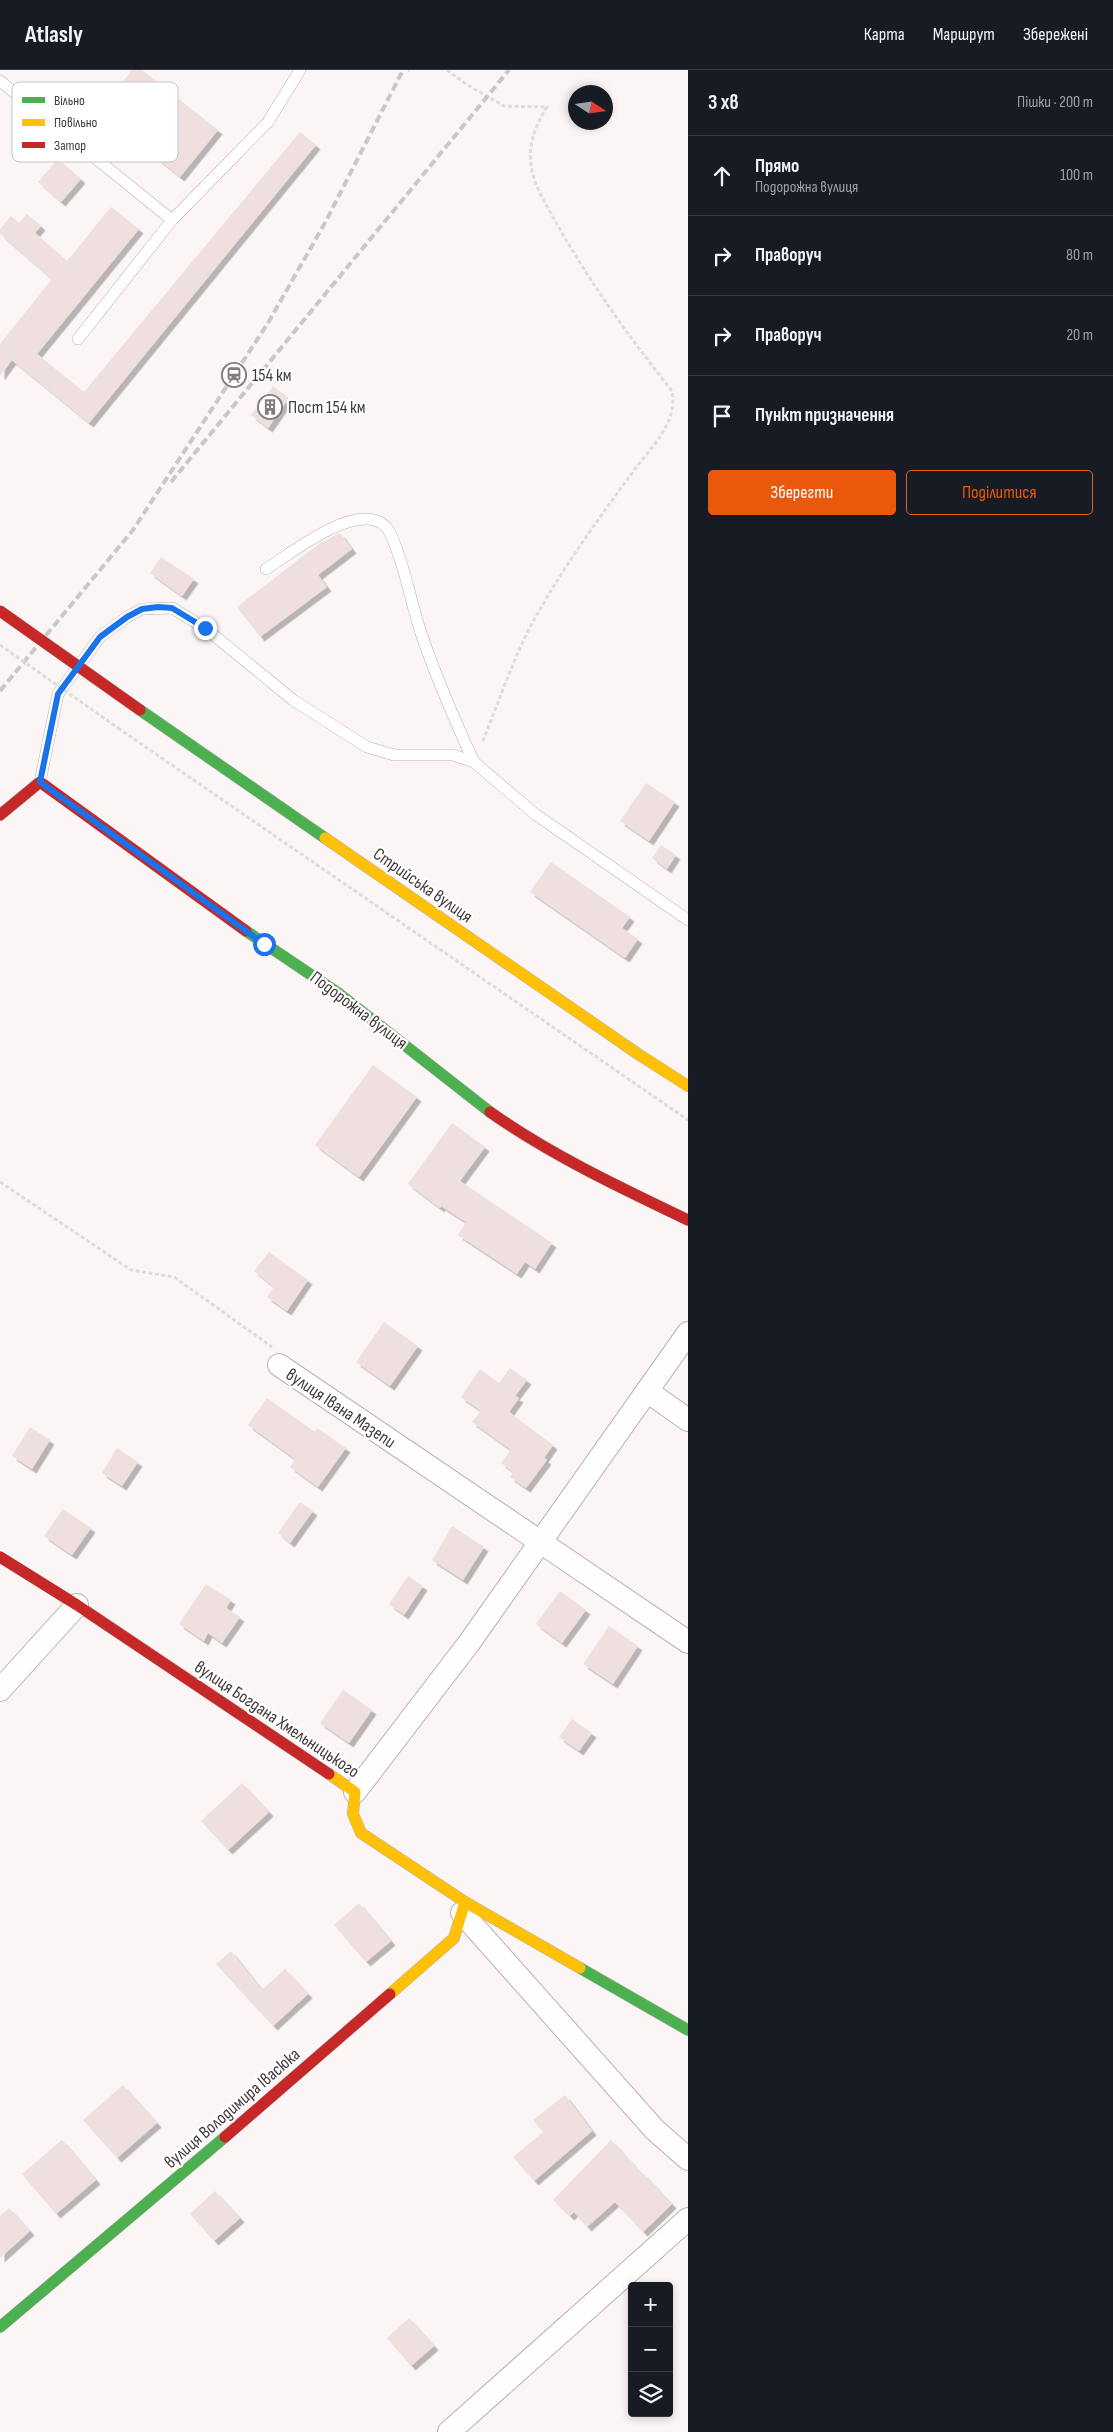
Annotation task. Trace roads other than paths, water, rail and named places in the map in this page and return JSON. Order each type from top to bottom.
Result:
[{"type":"main road","name":"Стрийська вулиця","points":[[0,612],[638,1054],[688,1086]]},
{"type":"main road","points":[[0,815],[40,782]]},
{"type":"main road","name":"Подорожна вулиця","points":[[40,782],[264,944],[338,993],[426,1060],[471,1098],[513,1128],[627,1191],[688,1220]]},
{"type":"main road","name":"вулиця Богдана Хмельницького","points":[[0,1557],[77,1605],[355,1792],[353,1814],[361,1833],[464,1908],[688,2030]]},
{"type":"main road","name":"вулиця Володимира Івасюка","points":[[0,2327],[151,2201],[444,1948],[454,1938],[464,1908]]},
{"type":"street","points":[[355,1792],[469,1643],[688,1333]]},
{"type":"street","name":"вулиця Івана Мазепи","points":[[279,1365],[539,1543],[688,1642]]},
{"type":"street","points":[[647,1391],[688,1420]]},
{"type":"street","points":[[0,1690],[77,1605]]},
{"type":"street","points":[[464,1908],[655,2130],[688,2159]]},
{"type":"street","points":[[449,2432],[688,2219]]},
{"type":"lane","points":[[78,339],[172,220],[268,122],[300,70]]},
{"type":"lane","points":[[0,80],[12,90]]},
{"type":"lane","points":[[101,162],[172,220]]},
{"type":"lane","points":[[266,569],[338,525],[352,520],[364,518],[377,520],[387,528],[399,553],[424,642],[452,715],[474,762]]},
{"type":"lane","points":[[40,782],[58,694],[100,637],[127,617],[142,609],[172,608],[186,614],[293,700],[367,747],[381,753],[410,756],[439,753],[453,755],[474,762],[535,814],[688,920]]},
{"type":"railway","points":[[0,691],[133,530],[268,323],[326,221],[403,70]]},
{"type":"railway","points":[[171,482],[509,70]]},
{"type":"place","name":"154 км","points":[[234,375]]},
{"type":"place","name":"Пост 154 км","points":[[270,407]]}]
